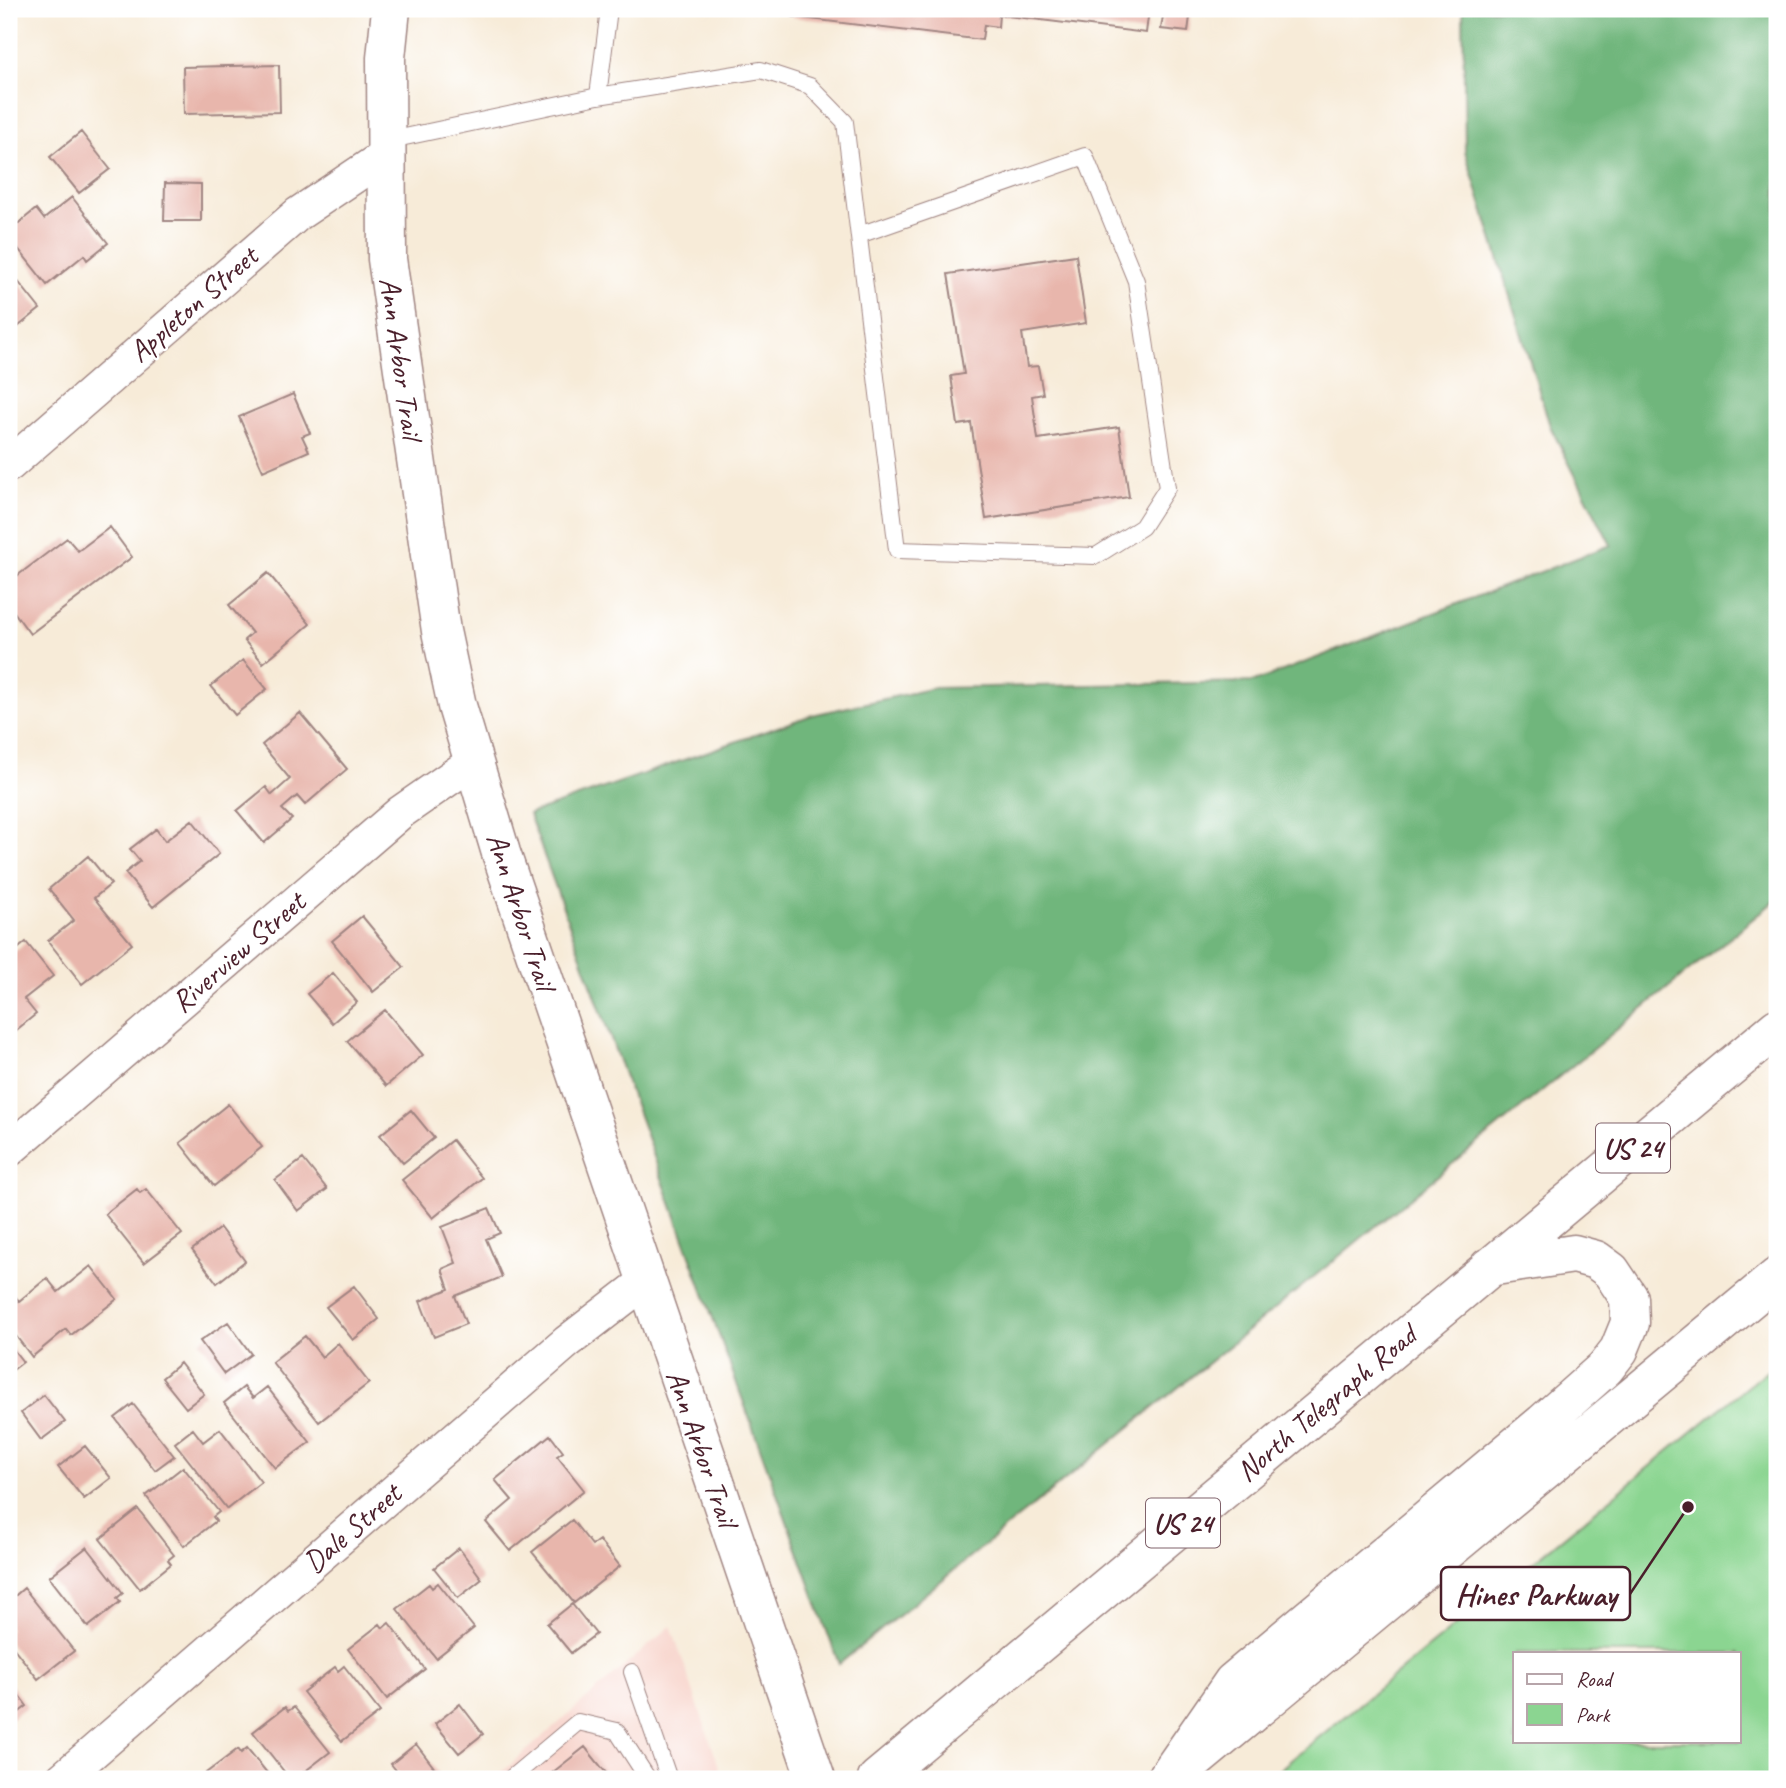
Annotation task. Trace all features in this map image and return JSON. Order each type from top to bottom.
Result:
[{"type":"main road","name":"Ann Arbor Trail","points":[[391,9],[386,58],[387,259],[441,631],[473,762],[816,1779]]},
{"type":"main road","name":"North Telegraph Road","points":[[877,1779],[1777,1028]]},
{"type":"main road","points":[[1166,1779],[1233,1682],[1543,1423],[1605,1368],[1619,1350],[1630,1323],[1629,1298],[1611,1271],[1596,1259],[1574,1254],[1489,1267]]},
{"type":"main road","points":[[1173,1779],[1777,1277]]},
{"type":"street","name":"Appleton Street","points":[[9,465],[298,214],[386,148]]},
{"type":"street","name":"Riverview Street","points":[[9,1150],[401,811],[473,762]]},
{"type":"street","name":"Dale Street","points":[[62,1779],[568,1342],[646,1281]]},
{"type":"lane","points":[[598,96],[609,9]]},
{"type":"lane","points":[[386,148],[598,96],[761,71],[810,86],[845,122],[897,550],[1096,556],[1142,527],[1167,488],[1136,281],[1085,156],[859,235]]},
{"type":"lane","points":[[632,1672],[669,1779]]},
{"type":"lane","points":[[510,1779],[531,1773],[578,1722],[617,1731],[635,1763],[648,1779]]},
{"type":"shaded area","points":[[671,1626],[723,1779],[494,1779]]},
{"type":"green space","points":[[1463,9],[1777,9],[1777,899],[839,1664],[529,814],[812,715],[934,688],[1254,682],[1611,545],[1550,426],[1465,151]]},
{"type":"green space","points":[[1777,1362],[1777,1779],[1268,1779]]},
{"type":"building","points":[[794,9],[1149,9],[1146,33],[999,15],[998,27],[984,25],[982,40],[793,17]]},
{"type":"building","points":[[1164,9],[1191,9],[1188,32],[1161,29]]},
{"type":"building","points":[[279,65],[280,112],[184,114],[183,67]]},
{"type":"building","points":[[81,132],[110,169],[79,193],[50,157]]},
{"type":"building","points":[[165,183],[201,184],[201,221],[164,221]]},
{"type":"building","points":[[72,197],[108,243],[87,260],[84,255],[47,285],[9,237],[9,231],[36,209],[44,219]]},
{"type":"building","points":[[1076,255],[1086,323],[1022,333],[1027,367],[1038,366],[1043,394],[1032,396],[1038,439],[1119,427],[1129,497],[986,519],[971,423],[958,425],[951,376],[964,374],[948,274]]},
{"type":"building","points":[[9,270],[40,309],[9,334]]},
{"type":"building","points":[[293,394],[310,433],[302,436],[309,451],[263,471],[239,417]]},
{"type":"building","points":[[110,527],[132,557],[30,634],[9,605],[9,582],[67,538],[78,551]]},
{"type":"building","points":[[268,573],[310,624],[263,663],[244,640],[252,633],[229,605]]},
{"type":"building","points":[[243,660],[267,689],[235,715],[211,686]]},
{"type":"building","points":[[300,713],[347,769],[305,805],[297,796],[282,809],[292,819],[264,843],[237,811],[266,787],[272,795],[290,779],[262,745]]},
{"type":"building","points":[[192,820],[219,854],[153,907],[125,873],[140,861],[130,849],[156,829],[165,841]]},
{"type":"building","points":[[88,856],[111,884],[94,898],[132,944],[82,984],[48,941],[74,920],[49,889]]},
{"type":"building","points":[[362,916],[404,967],[373,992],[332,941]]},
{"type":"building","points":[[26,942],[53,976],[24,999],[36,1014],[9,1036],[9,956]]},
{"type":"building","points":[[333,973],[357,1002],[332,1023],[307,994]]},
{"type":"building","points":[[385,1010],[423,1055],[386,1086],[347,1041]]},
{"type":"building","points":[[228,1104],[262,1147],[214,1186],[180,1143]]},
{"type":"building","points":[[411,1110],[434,1138],[403,1163],[380,1135]]},
{"type":"building","points":[[452,1140],[482,1178],[433,1218],[402,1180]]},
{"type":"building","points":[[303,1159],[327,1189],[298,1211],[275,1180]]},
{"type":"building","points":[[137,1189],[140,1193],[146,1189],[182,1234],[144,1263],[105,1214]]},
{"type":"building","points":[[489,1208],[500,1233],[486,1239],[502,1277],[455,1296],[466,1324],[434,1337],[420,1301],[449,1289],[442,1269],[456,1263],[442,1227]]},
{"type":"building","points":[[220,1228],[245,1261],[217,1283],[192,1250]]},
{"type":"building","points":[[91,1266],[117,1299],[71,1335],[66,1329],[32,1357],[9,1327],[9,1295],[12,1293],[19,1301],[47,1278],[58,1292]]},
{"type":"building","points":[[354,1286],[379,1319],[353,1340],[326,1307]]},
{"type":"building","points":[[228,1322],[251,1354],[224,1374],[200,1341]]},
{"type":"building","points":[[305,1336],[322,1357],[338,1343],[369,1383],[319,1422],[272,1362]]},
{"type":"building","points":[[9,1344],[23,1362],[9,1373]]},
{"type":"building","points":[[180,1363],[204,1394],[186,1408],[162,1378]]},
{"type":"building","points":[[244,1387],[253,1398],[267,1387],[310,1442],[275,1468],[224,1403]]},
{"type":"building","points":[[44,1395],[65,1422],[41,1440],[21,1413]]},
{"type":"building","points":[[133,1404],[174,1456],[155,1470],[115,1418]]},
{"type":"building","points":[[193,1429],[203,1442],[220,1429],[261,1482],[227,1509],[175,1443]]},
{"type":"building","points":[[550,1435],[563,1452],[557,1456],[584,1490],[510,1551],[486,1522],[512,1500],[495,1480]]},
{"type":"building","points":[[85,1446],[111,1478],[84,1499],[58,1467]]},
{"type":"building","points":[[183,1467],[219,1512],[213,1517],[216,1521],[184,1546],[146,1496]]},
{"type":"building","points":[[138,1509],[174,1555],[168,1560],[171,1564],[140,1589],[100,1539]]},
{"type":"building","points":[[572,1520],[592,1545],[599,1540],[620,1566],[574,1603],[532,1552]]},
{"type":"building","points":[[87,1547],[123,1593],[117,1598],[120,1602],[88,1627],[49,1577]]},
{"type":"building","points":[[459,1548],[482,1579],[458,1598],[434,1568]]},
{"type":"building","points":[[438,1583],[474,1628],[436,1658],[397,1609],[429,1584],[432,1588]]},
{"type":"building","points":[[24,1588],[74,1651],[38,1679],[9,1642],[9,1601]]},
{"type":"building","points":[[572,1604],[596,1634],[571,1653],[547,1624]]},
{"type":"building","points":[[389,1623],[425,1669],[387,1699],[348,1649],[380,1624],[383,1628]]},
{"type":"building","points":[[344,1666],[380,1712],[342,1741],[303,1692],[335,1667],[338,1671]]},
{"type":"building","points":[[9,1682],[27,1706],[9,1720]]},
{"type":"building","points":[[460,1704],[483,1734],[459,1753],[435,1724]]},
{"type":"building","points":[[285,1707],[288,1711],[294,1707],[330,1752],[295,1779],[290,1779],[253,1732]]},
{"type":"building","points":[[416,1744],[439,1774],[433,1779],[403,1779],[391,1764]]},
{"type":"building","points":[[585,1747],[611,1779],[551,1779],[548,1776]]},
{"type":"building","points":[[247,1748],[272,1779],[211,1779],[206,1773],[238,1749],[241,1753]]},
{"type":"place","name":"Hines Parkway","points":[[1688,1507]]}]
